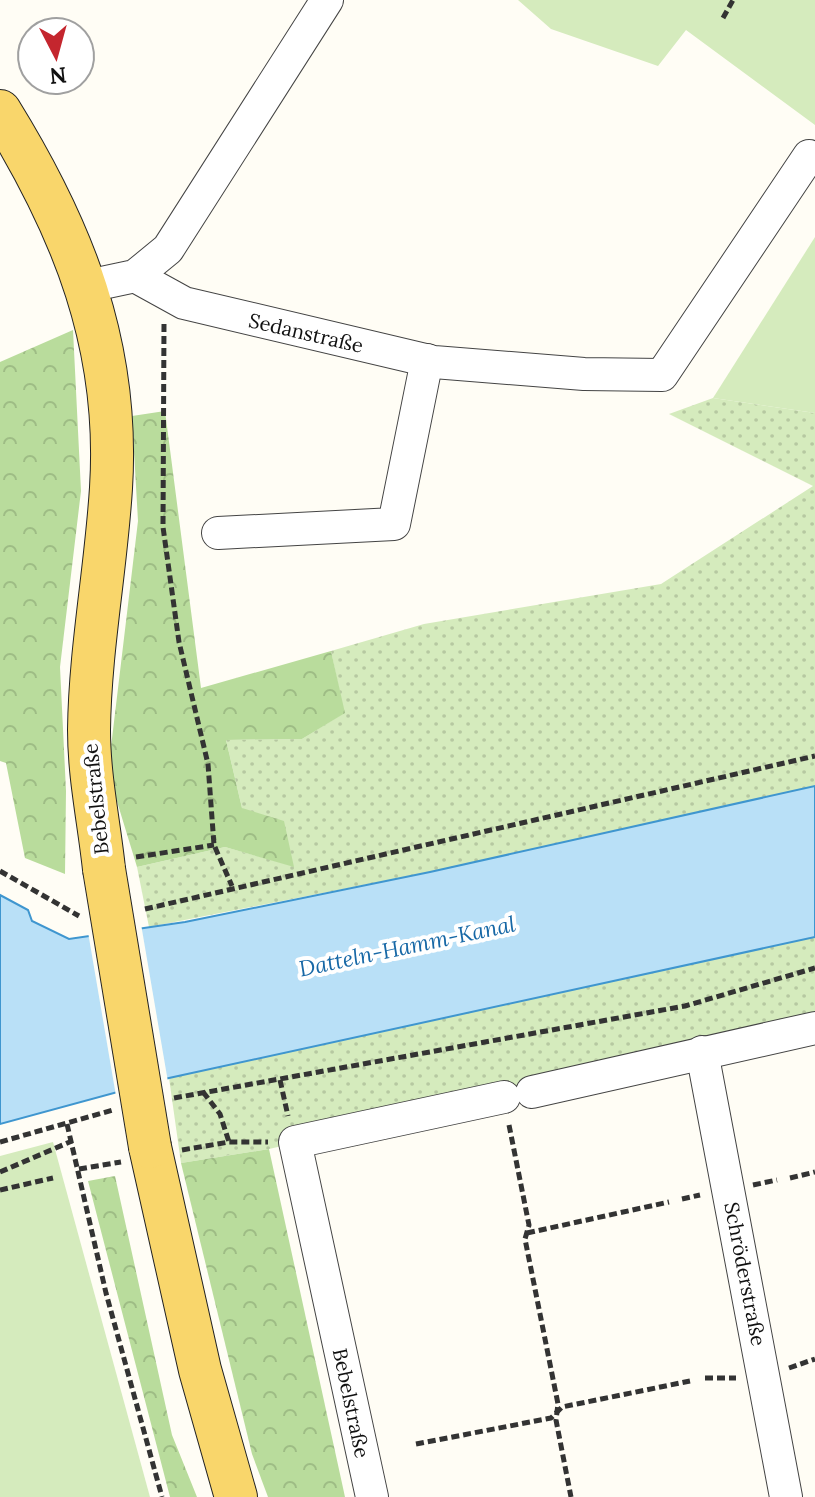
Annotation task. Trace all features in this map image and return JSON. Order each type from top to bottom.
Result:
[{"type":"main road","name":"Bebelstraße","points":[[0,111],[55,206],[88,286],[104,369],[111,458],[89,729],[91,780],[151,1152],[200,1370],[236,1497]]},
{"type":"street","points":[[88,286],[148,284],[327,0]]},
{"type":"street","name":"Sedanstraße","points":[[148,284],[184,303],[427,360],[484,369],[662,375],[809,156]]},
{"type":"street","points":[[218,533],[394,524],[427,360]]},
{"type":"street","points":[[518,1095],[815,1028]]},
{"type":"street","name":"Schröderstraße","points":[[702,1052],[786,1497]]},
{"type":"street","name":"Bebelstraße","points":[[372,1497],[295,1142],[518,1095]]},
{"type":"path","points":[[723,18],[733,0]]},
{"type":"path","points":[[148,284],[166,340],[163,527],[179,642],[208,764],[214,845],[232,886],[815,756]]},
{"type":"path","points":[[103,866],[214,845]]},
{"type":"path","points":[[177,1097],[685,1006],[815,968]]},
{"type":"path","points":[[151,1152],[229,1142],[220,1114],[203,1092]]},
{"type":"path","points":[[518,1095],[529,1225],[527,1233],[571,1497]]},
{"type":"path","points":[[0,1142],[116,1109]]},
{"type":"path","points":[[67,1124],[106,1293],[162,1497]]},
{"type":"path","points":[[0,1172],[72,1141]]},
{"type":"path","points":[[790,1178],[815,1172]]},
{"type":"path","points":[[0,1190],[53,1178]]},
{"type":"path","points":[[527,1233],[669,1202]]},
{"type":"path","points":[[416,1444],[551,1418],[562,1407],[690,1381]]},
{"type":"green space","points":[[518,0],[815,0],[815,125],[686,30],[658,66],[551,29]]},
{"type":"green space","points":[[815,237],[815,413],[713,398]]},
{"type":"green space","points":[[73,330],[81,491],[60,667],[66,791],[65,874],[25,858],[6,763],[0,761],[0,362]]},
{"type":"green space","points":[[713,398],[815,413],[815,786],[430,872],[149,927],[137,867],[225,847],[293,866],[242,808],[226,740],[302,739],[344,713],[331,651],[424,624],[661,584],[813,486],[669,414]]},
{"type":"green space","points":[[165,411],[201,688],[331,651],[345,713],[302,739],[226,740],[242,808],[284,821],[294,867],[225,847],[137,867],[108,772],[138,521],[132,416]]},
{"type":"green space","points":[[815,937],[815,1024],[269,1149],[181,1163],[169,1078]]},
{"type":"green space","points":[[53,1142],[150,1497],[0,1497],[0,1156]]},
{"type":"green space","points":[[269,1149],[345,1497],[268,1497],[252,1454],[181,1163]]},
{"type":"green space","points":[[115,1176],[172,1435],[197,1497],[170,1497],[88,1181]]},
{"type":"water","name":"Datteln-Hamm-Kanal","points":[[815,786],[815,937],[169,1078],[0,1124],[0,895],[28,910],[32,921],[69,939],[185,922],[430,872]]},
{"type":"pier","points":[[141,924],[168,1082],[116,1096],[88,932]]}]
